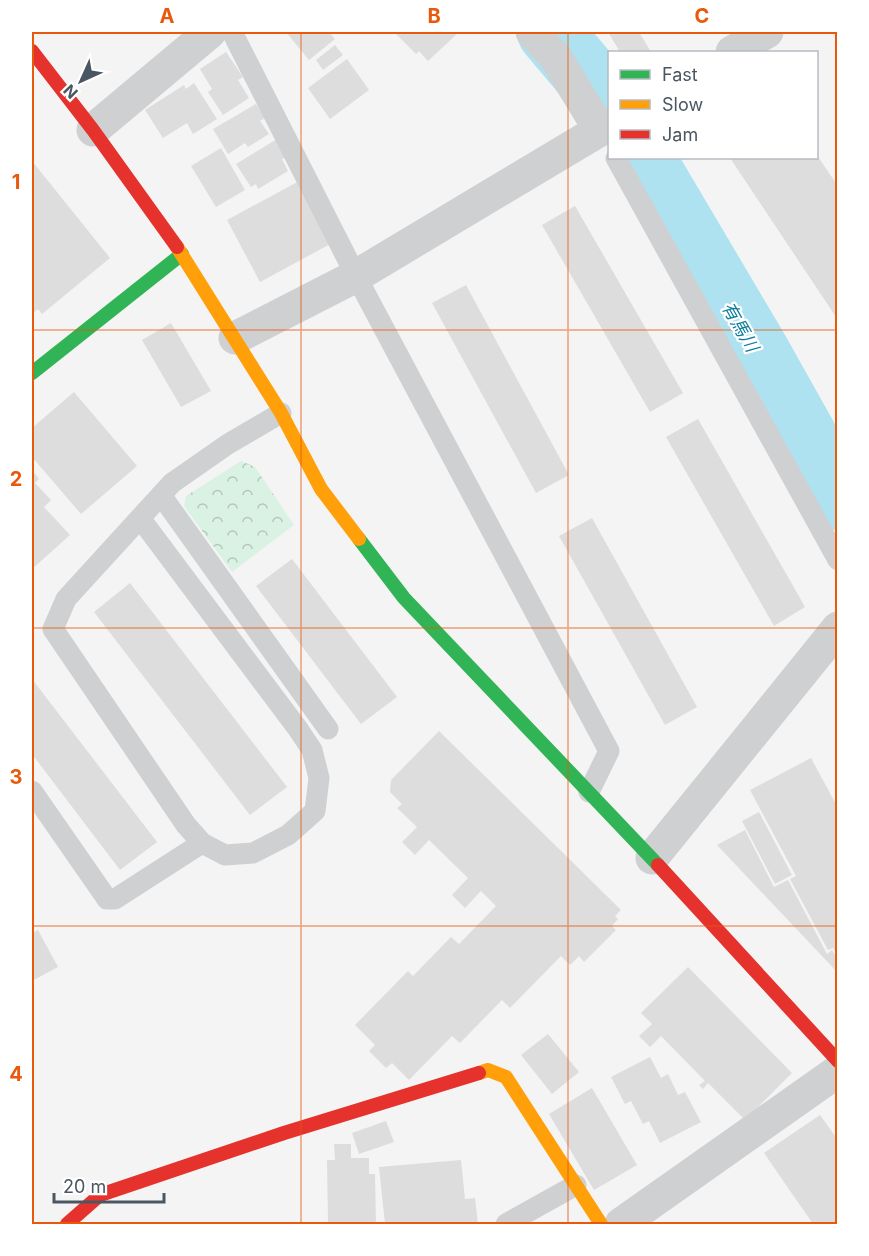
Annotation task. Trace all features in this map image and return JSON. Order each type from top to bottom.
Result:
[{"type":"street","points":[[93,130],[210,32]]},
{"type":"street","points":[[235,338],[356,276],[608,137],[556,58],[532,32]]},
{"type":"street","points":[[734,51],[767,32]]},
{"type":"street","points":[[32,51],[93,130],[182,254],[281,413],[321,489],[404,597],[652,858],[837,1060]]},
{"type":"street","points":[[32,373],[182,254]]},
{"type":"street","points":[[652,858],[837,628]]},
{"type":"street","points":[[67,1224],[100,1195],[284,1133],[488,1070],[506,1077],[601,1224]]},
{"type":"street","points":[[621,1224],[837,1071]]},
{"type":"lane","points":[[232,32],[356,276],[609,751],[590,792]]},
{"type":"lane","points":[[620,159],[837,560]]},
{"type":"lane","points":[[140,518],[312,750],[319,778],[315,811],[288,835],[253,853],[225,855],[202,843],[186,825],[53,629],[66,599],[161,495],[172,483],[219,450],[281,413]]},
{"type":"lane","points":[[161,495],[328,729]]},
{"type":"lane","points":[[32,791],[108,899],[115,899],[202,843]]},
{"type":"lane","points":[[506,1224],[576,1185]]},
{"type":"green space","points":[[241,461],[255,467],[294,525],[232,572],[184,506],[186,496]]},
{"type":"building","points":[[286,32],[329,32],[335,39],[309,60]]},
{"type":"building","points":[[394,32],[459,32],[428,61],[419,51],[416,54]]},
{"type":"building","points":[[608,32],[639,32],[650,51],[619,51]]},
{"type":"building","points":[[335,45],[343,55],[323,70],[316,60]]},
{"type":"building","points":[[226,52],[243,77],[238,80],[249,98],[223,115],[208,92],[212,89],[200,69]]},
{"type":"building","points":[[347,59],[369,90],[330,119],[308,88]]},
{"type":"building","points":[[194,83],[217,119],[193,134],[187,123],[163,138],[145,110],[184,85],[186,89]]},
{"type":"building","points":[[256,104],[265,118],[260,121],[269,134],[248,147],[245,143],[228,154],[213,129]]},
{"type":"building","points":[[277,139],[287,157],[282,159],[288,171],[258,189],[256,184],[251,187],[236,164]]},
{"type":"building","points":[[221,148],[245,190],[216,207],[191,166]]},
{"type":"building","points":[[818,157],[838,186],[838,320],[731,159],[818,159]]},
{"type":"building","points":[[32,161],[110,258],[42,314],[38,309],[32,314]]},
{"type":"building","points":[[301,180],[334,242],[260,282],[227,220]]},
{"type":"building","points":[[575,206],[683,393],[650,412],[542,225]]},
{"type":"building","points":[[466,285],[569,475],[536,493],[432,303]]},
{"type":"building","points":[[171,323],[211,391],[181,407],[142,340]]},
{"type":"building","points":[[74,392],[137,466],[81,514],[32,457],[32,428]]},
{"type":"building","points":[[698,419],[805,607],[774,626],[666,437]]},
{"type":"building","points":[[32,470],[39,479],[35,483],[51,500],[44,507],[70,535],[32,569]]},
{"type":"building","points":[[592,518],[697,707],[665,725],[559,536]]},
{"type":"building","points":[[292,559],[397,697],[361,724],[256,586]]},
{"type":"building","points":[[130,583],[287,787],[250,815],[94,612]]},
{"type":"building","points":[[32,679],[157,842],[120,870],[32,754]]},
{"type":"building","points":[[439,731],[621,910],[615,916],[618,919],[612,926],[616,930],[584,962],[579,956],[570,965],[561,956],[510,1008],[502,1000],[460,1043],[452,1036],[409,1080],[392,1063],[386,1068],[369,1051],[375,1045],[355,1025],[408,971],[413,976],[451,937],[459,944],[496,906],[481,891],[465,908],[452,895],[468,878],[429,840],[415,855],[402,842],[417,827],[397,808],[402,804],[390,792],[391,780]]},
{"type":"building","points":[[811,758],[838,808],[838,956],[833,948],[828,950],[790,879],[796,876],[750,790]]},
{"type":"building","points":[[759,812],[792,875],[775,884],[742,821]]},
{"type":"building","points":[[745,830],[774,887],[788,880],[827,954],[832,950],[838,960],[838,973],[717,845]]},
{"type":"building","points":[[38,930],[58,967],[32,981],[32,934]]},
{"type":"building","points":[[688,967],[792,1073],[745,1120],[708,1083],[703,1089],[699,1085],[705,1081],[661,1036],[650,1047],[639,1036],[652,1024],[641,1013]]},
{"type":"building","points":[[548,1034],[579,1072],[552,1094],[521,1055]]},
{"type":"building","points":[[650,1057],[661,1078],[668,1074],[678,1095],[685,1092],[701,1122],[660,1143],[649,1121],[643,1124],[631,1101],[625,1104],[611,1077]]},
{"type":"building","points":[[592,1088],[637,1165],[594,1190],[549,1114]]},
{"type":"building","points":[[820,1115],[838,1140],[838,1224],[813,1224],[764,1153]]},
{"type":"building","points":[[386,1121],[394,1142],[359,1154],[352,1133]]},
{"type":"building","points":[[334,1144],[351,1144],[351,1158],[369,1158],[369,1174],[375,1174],[376,1224],[328,1224],[327,1160],[335,1160]]},
{"type":"building","points":[[461,1160],[465,1199],[475,1198],[478,1224],[385,1224],[379,1167]]},
{"type":"waterway","name":"有馬川","points":[[550,32],[608,101]]},
{"type":"waterway","name":"有馬川","points":[[643,159],[755,349],[838,497]]},
{"type":"traffic: fast","points":[[32,373],[182,254]]},
{"type":"traffic: fast","points":[[359,539],[404,598],[658,865]]},
{"type":"traffic: slow","points":[[177,247],[281,413],[321,489],[359,539]]},
{"type":"traffic: slow","points":[[479,1073],[488,1070],[506,1077],[601,1224]]},
{"type":"traffic: jam","points":[[32,51],[93,130],[177,247]]},
{"type":"traffic: jam","points":[[658,865],[838,1061]]},
{"type":"traffic: jam","points":[[67,1224],[100,1195],[284,1133],[479,1073]]}]
